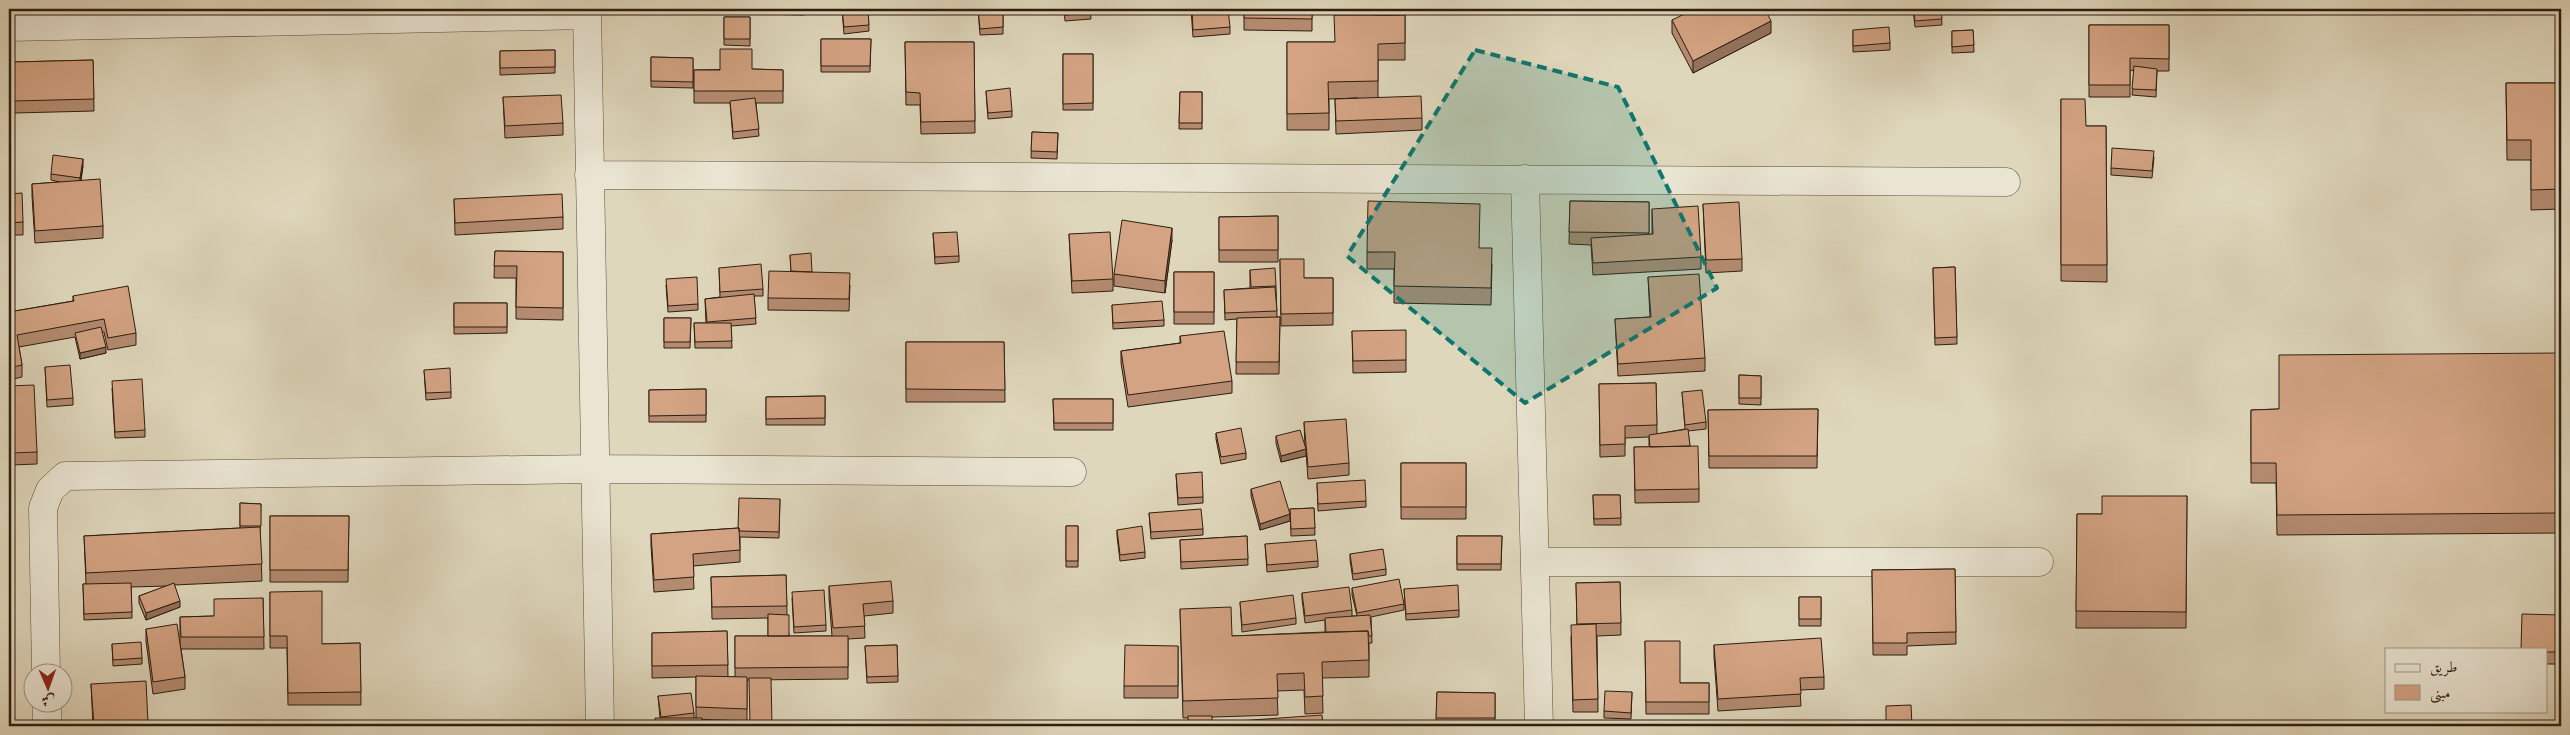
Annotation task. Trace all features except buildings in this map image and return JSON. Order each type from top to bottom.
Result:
[{"type":"street","points":[[9,27],[587,12],[600,726]]},
{"type":"street","points":[[589,174],[2006,182]]},
{"type":"street","points":[[1525,179],[1539,726]]},
{"type":"street","points":[[46,662],[43,508],[50,490],[64,476],[594,469],[1072,472]]},
{"type":"street","points":[[1534,562],[2040,562]]},
{"type":"street","points":[[47,712],[47,726]]},
{"type":"highlighted area","points":[[1475,50],[1618,87],[1717,288],[1525,403],[1347,256]]}]
